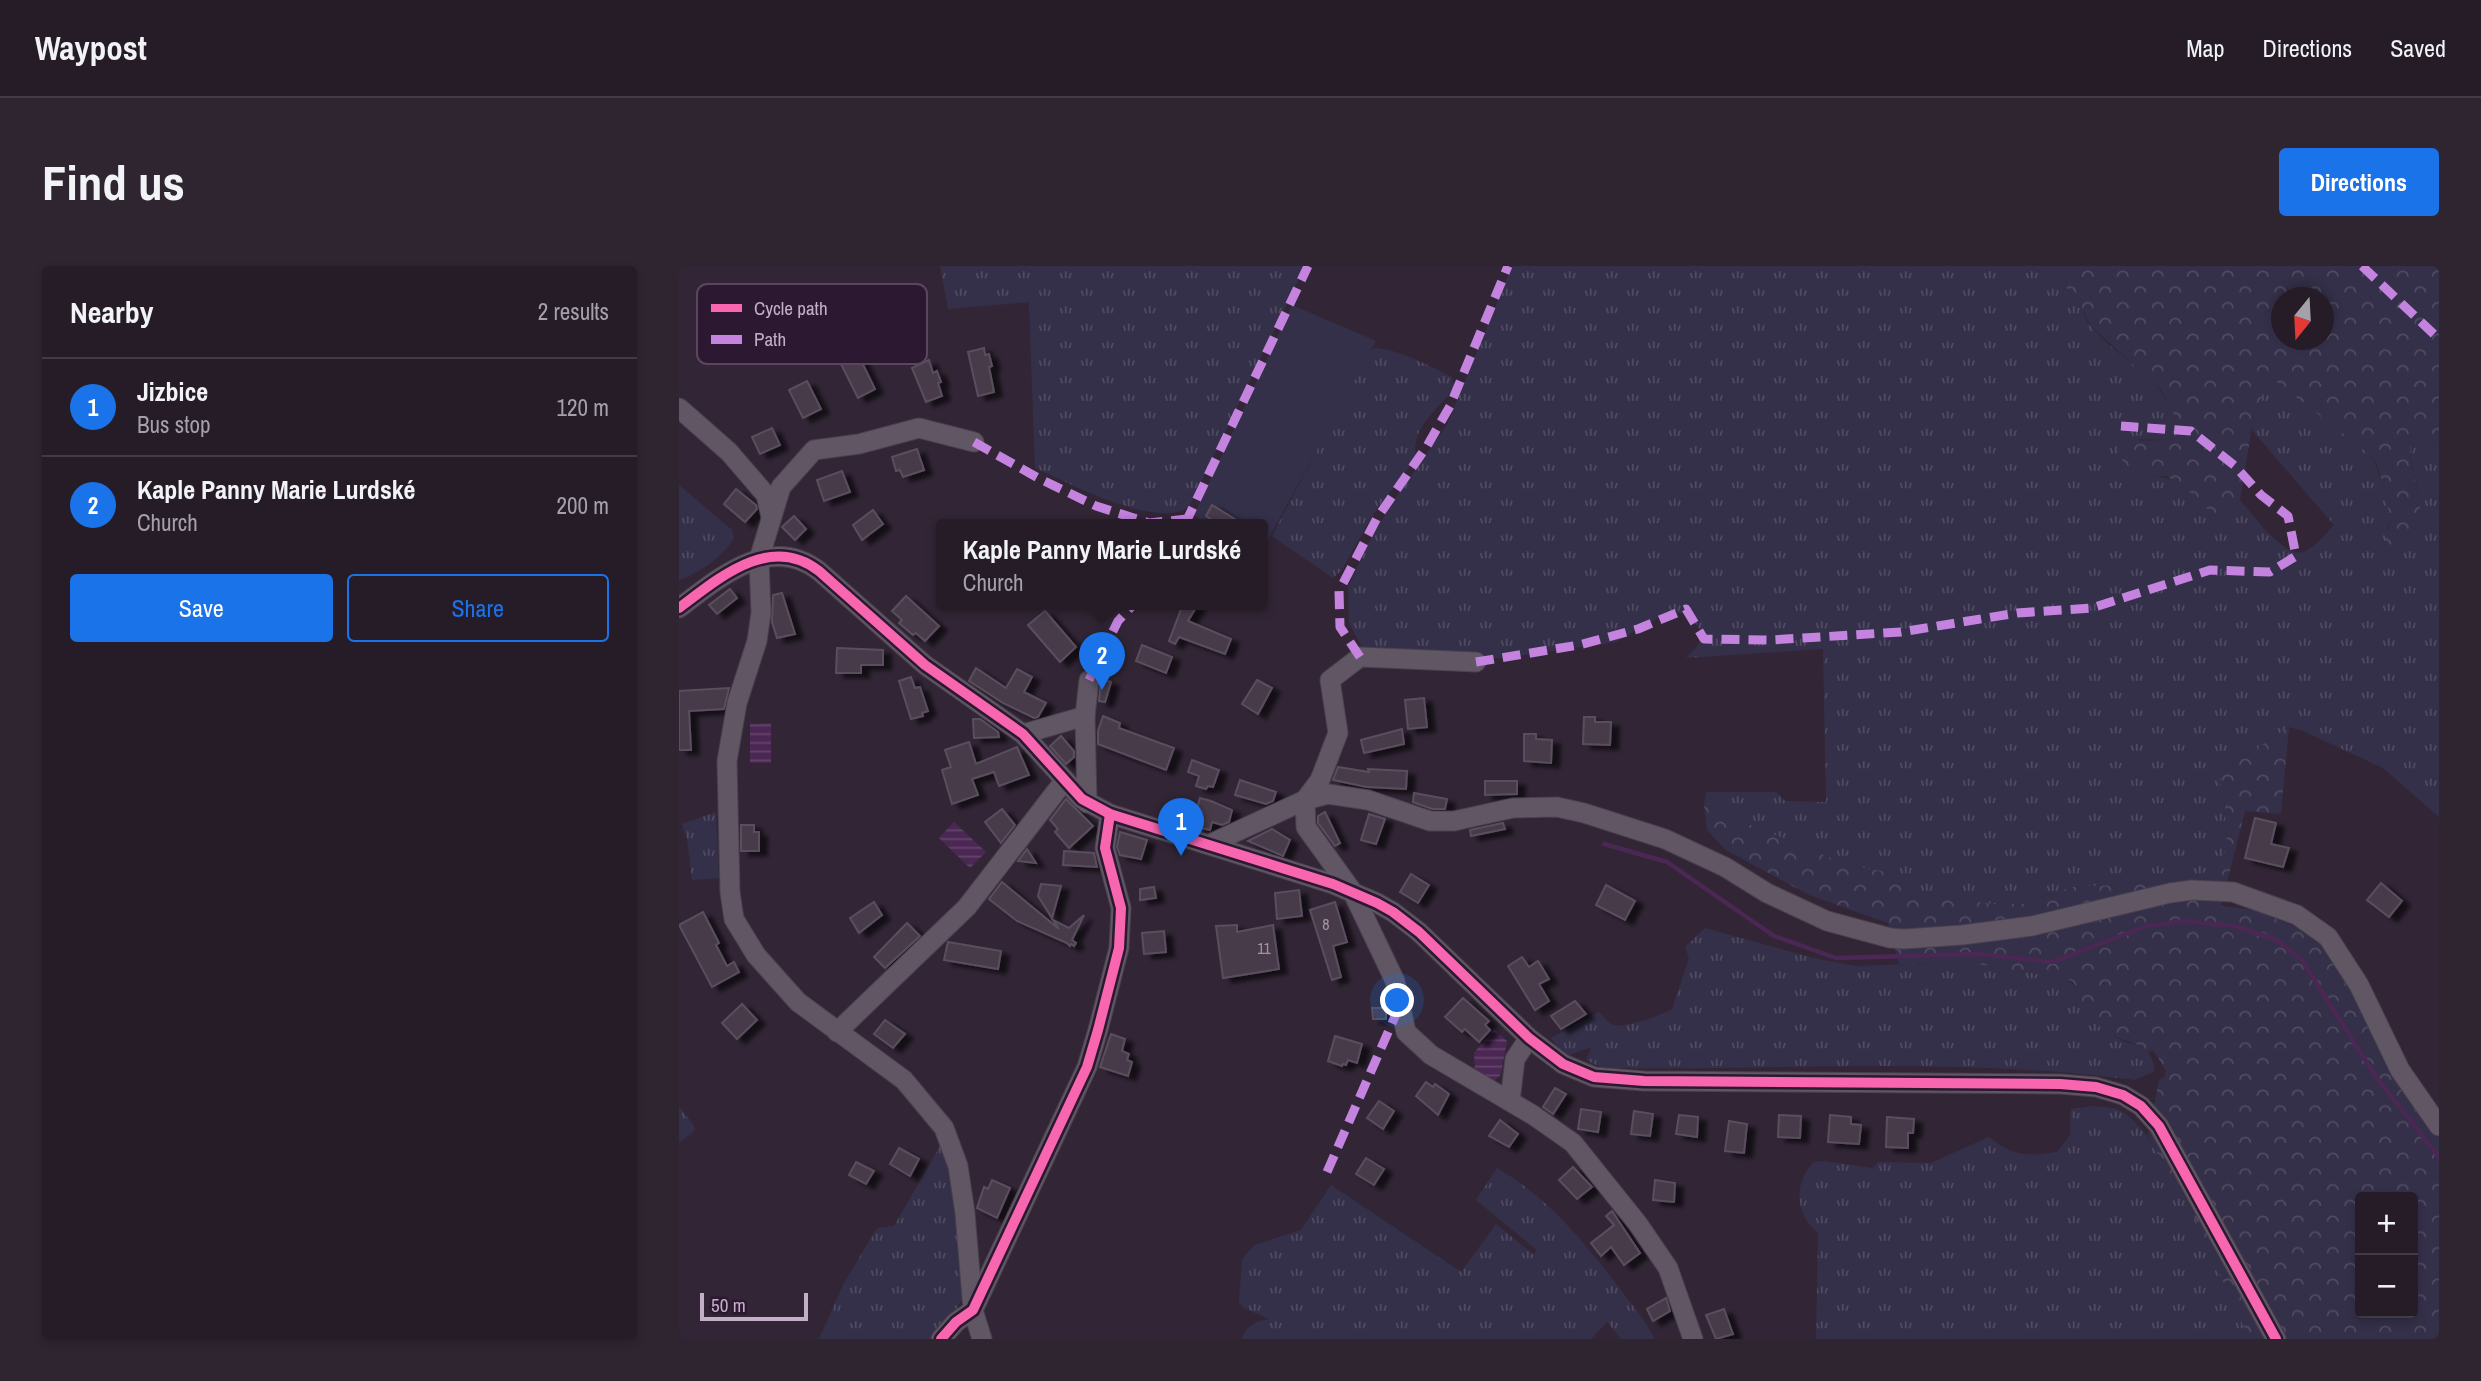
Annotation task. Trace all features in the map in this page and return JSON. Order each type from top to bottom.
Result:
[{"type":"street","points":[[679,408],[729,452],[766,495],[772,522]]},
{"type":"street","points":[[974,442],[919,428],[859,444],[814,450],[781,487],[759,559],[761,613],[757,641],[737,703],[727,761],[730,892],[734,919],[756,955],[798,1002],[904,1080],[944,1128],[958,1166],[973,1310],[982,1339]]},
{"type":"street","points":[[679,608],[721,579],[759,559],[787,555],[809,563],[925,665],[1023,734],[1087,803],[1110,814],[1352,891],[1386,907],[1403,919],[1484,993],[1529,1038],[1569,1068],[1594,1077],[1609,1080],[2060,1084],[2096,1087],[2123,1095],[2141,1106],[2170,1142],[2276,1339]]},
{"type":"street","points":[[1476,662],[1360,657],[1330,680],[1338,733],[1320,780],[1305,800],[1306,827],[1352,891],[1395,981],[1406,1032],[1431,1055],[1510,1101],[1573,1143],[1638,1224],[1668,1268],[1693,1339]]},
{"type":"street","points":[[1087,803],[1085,716],[1089,681]]},
{"type":"street","points":[[1023,734],[1085,716]]},
{"type":"street","points":[[837,1032],[967,907],[1066,780]]},
{"type":"street","points":[[1210,844],[1305,800],[1328,794],[1368,800],[1430,821],[1454,821],[1513,807],[1557,807],[1665,839],[1725,867],[1767,893],[1827,921],[1889,937],[1962,935],[2032,926],[2171,893],[2192,890],[2233,892],[2297,915],[2328,937],[2359,985],[2400,1070],[2439,1125]]},
{"type":"street","points":[[941,1339],[955,1322],[973,1310],[1087,1067],[1119,948],[1121,908],[1105,848],[1110,814]]},
{"type":"street","points":[[1510,1101],[1515,1059],[1529,1038]]},
{"type":"green space","points":[[940,266],[1305,266],[1189,507],[1174,513],[1156,513],[1113,502],[1035,468],[1029,302],[948,309]]},
{"type":"green space","points":[[1512,266],[2065,266],[2067,289],[2079,300],[2089,324],[2156,386],[2167,400],[2174,416],[2178,435],[2172,440],[2139,439],[2150,477],[2161,477],[2178,483],[2215,516],[2222,516],[2240,500],[2270,535],[2289,550],[2298,553],[2313,546],[2334,525],[2252,430],[2254,415],[2267,384],[2274,380],[2373,457],[2388,502],[2391,521],[2387,529],[2414,534],[2420,506],[2410,444],[2411,435],[2419,433],[2439,445],[2439,817],[2383,768],[2289,727],[2229,767],[2220,781],[2225,807],[2227,848],[2214,869],[2196,876],[2072,887],[2022,904],[1992,904],[1932,895],[1909,886],[1887,872],[1841,862],[1704,806],[1706,792],[1776,792],[1785,801],[1826,802],[1823,649],[1686,658],[1697,647],[1702,636],[1697,625],[1683,613],[1665,614],[1616,642],[1502,658],[1433,660],[1363,649],[1349,623],[1348,588],[1367,545],[1391,505],[1448,423]]},
{"type":"green space","points":[[1909,266],[1952,266],[1929,273],[1919,272]]},
{"type":"green space","points":[[2065,266],[2439,266],[2439,445],[2419,433],[2411,435],[2411,462],[2420,505],[2417,528],[2410,542],[2399,550],[2392,551],[2385,539],[2391,521],[2379,470],[2373,457],[2274,380],[2267,384],[2254,415],[2240,500],[2222,516],[2215,516],[2183,486],[2166,476],[2150,477],[2131,470],[2121,459],[2118,450],[2121,441],[2172,440],[2178,435],[2175,417],[2161,390],[2090,325],[2078,299],[2067,289]]},
{"type":"green space","points":[[1292,305],[1376,341],[1268,540],[1268,519],[1200,519],[1194,515]]},
{"type":"green space","points":[[1375,348],[1405,355],[1452,377],[1454,385],[1420,430],[1415,448],[1416,458],[1374,513],[1341,571],[1333,578],[1272,536],[1368,352]]},
{"type":"green space","points":[[679,485],[732,530],[734,538],[710,563],[679,580]]},
{"type":"green space","points":[[2289,727],[2281,814],[2245,811],[2221,906],[2254,910],[2315,935],[2351,979],[2439,1134],[2439,1339],[2249,1339],[2190,1207],[2148,1136],[2159,1080],[2164,1077],[2166,1071],[2154,1051],[2148,1052],[2108,1033],[2089,1015],[2073,982],[2064,978],[1965,962],[1899,964],[1888,923],[1809,895],[1726,850],[1707,830],[1704,806],[1841,862],[1887,872],[1909,886],[1932,895],[1992,904],[2022,904],[2072,887],[2196,876],[2214,869],[2227,848],[2225,807],[2220,781],[2229,767]]},
{"type":"green space","points":[[716,812],[719,878],[692,880],[687,839],[682,824]]},
{"type":"green space","points":[[1705,928],[1813,958],[1856,966],[1965,962],[2064,978],[2075,987],[2109,1032],[2116,1038],[2148,1052],[2155,1071],[2135,1080],[2064,1072],[1935,1066],[1612,1068],[1600,1067],[1586,1060],[1592,1047],[1568,1055],[1560,1050],[1551,1038],[1599,1012],[1610,1023],[1624,1025],[1672,1009],[1689,958],[1685,947]]},
{"type":"green space","points":[[679,1106],[695,1130],[679,1143]]},
{"type":"green space","points":[[2093,1106],[2119,1110],[2137,1124],[2155,1148],[2193,1214],[2249,1339],[1816,1339],[1818,1233],[1805,1217],[1799,1198],[1803,1179],[1814,1162],[1872,1168],[1878,1162],[1931,1163],[1989,1137],[2005,1148],[2021,1154],[2057,1152],[2070,1135],[2071,1109]]},
{"type":"green space","points":[[944,1139],[951,1164],[963,1296],[958,1307],[932,1339],[819,1339],[844,1283],[877,1228],[894,1226]]},
{"type":"green space","points":[[1497,1168],[1532,1192],[1575,1233],[1636,1309],[1655,1339],[1621,1339],[1607,1322],[1591,1339],[1241,1339],[1252,1325],[1269,1319],[1244,1308],[1239,1302],[1242,1259],[1255,1245],[1301,1230],[1331,1185],[1461,1272],[1496,1224],[1534,1255],[1537,1250],[1476,1200]]},
{"type":"shaded area","points":[[771,723],[771,763],[750,763],[750,724]]},
{"type":"shaded area","points":[[954,822],[986,852],[970,868],[939,838]]},
{"type":"shaded area","points":[[1494,1029],[1507,1041],[1501,1074],[1494,1082],[1475,1072],[1474,1053]]},
{"type":"building","points":[[984,348],[985,355],[989,354],[992,366],[989,367],[994,392],[978,396],[968,352]]},
{"type":"building","points":[[929,360],[933,373],[937,371],[942,396],[926,402],[912,368],[927,364]]},
{"type":"building","points":[[841,364],[863,364],[875,389],[858,398]]},
{"type":"building","points":[[807,381],[821,409],[803,418],[789,390]]},
{"type":"building","points":[[772,428],[780,445],[760,454],[752,437]]},
{"type":"building","points":[[917,449],[924,470],[903,477],[900,470],[896,471],[892,457]]},
{"type":"building","points":[[842,471],[850,492],[824,501],[817,480]]},
{"type":"building","points":[[736,489],[756,505],[757,509],[745,522],[724,504]]},
{"type":"building","points":[[1212,505],[1235,519],[1210,519],[1206,516]]},
{"type":"building","points":[[873,510],[883,524],[862,540],[853,525]]},
{"type":"building","points":[[794,516],[806,529],[795,540],[782,527]]},
{"type":"building","points":[[730,589],[737,598],[717,614],[709,605]]},
{"type":"building","points":[[782,593],[795,634],[777,638],[772,622],[773,595]]},
{"type":"building","points":[[906,596],[939,626],[925,641],[899,623],[902,620],[892,611]]},
{"type":"building","points":[[1181,610],[1194,610],[1188,621],[1231,639],[1225,654],[1179,637],[1175,644],[1169,641]]},
{"type":"building","points":[[1045,611],[1076,647],[1060,662],[1028,625]]},
{"type":"building","points":[[1142,645],[1172,657],[1166,673],[1136,661]]},
{"type":"building","points":[[837,648],[883,650],[883,665],[861,665],[861,673],[836,673]]},
{"type":"building","points":[[976,668],[1006,688],[1017,669],[1032,677],[1024,692],[1046,703],[1038,717],[1034,718],[1003,703],[969,681]]},
{"type":"building","points":[[911,677],[915,688],[920,687],[928,711],[922,713],[923,716],[911,719],[899,681]]},
{"type":"building","points":[[1101,679],[1111,682],[1105,702],[1099,701]]},
{"type":"building","points":[[1257,680],[1272,688],[1258,714],[1242,704]]},
{"type":"building","points":[[729,688],[724,709],[689,711],[691,750],[679,750],[679,691]]},
{"type":"building","points":[[1424,698],[1427,727],[1408,729],[1405,700]]},
{"type":"building","points":[[1103,716],[1120,723],[1119,728],[1174,748],[1166,770],[1098,744],[1098,731]]},
{"type":"building","points":[[1584,717],[1595,717],[1595,722],[1611,722],[1610,745],[1583,744]]},
{"type":"building","points":[[973,719],[980,719],[998,732],[999,737],[974,738]]},
{"type":"building","points":[[1402,729],[1404,744],[1364,753],[1361,740]]},
{"type":"building","points":[[1524,734],[1536,734],[1536,739],[1552,740],[1551,763],[1524,761]]},
{"type":"building","points":[[1061,736],[1074,751],[1074,757],[1066,764],[1050,746]]},
{"type":"building","points":[[969,742],[976,764],[1017,747],[1029,775],[999,786],[994,772],[972,779],[978,795],[952,804],[942,770],[951,767],[945,750]]},
{"type":"building","points":[[1192,760],[1219,770],[1213,787],[1208,786],[1206,789],[1196,786],[1199,776],[1188,772]]},
{"type":"building","points":[[1338,767],[1369,772],[1368,769],[1407,771],[1406,789],[1367,787],[1333,780]]},
{"type":"building","points":[[1240,780],[1276,792],[1273,801],[1266,804],[1235,795]]},
{"type":"building","points":[[1485,781],[1517,781],[1517,794],[1485,795]]},
{"type":"building","points":[[1414,793],[1447,799],[1445,809],[1432,809],[1413,802]]},
{"type":"building","points":[[1200,798],[1232,810],[1229,822],[1222,825],[1212,822],[1210,830],[1198,827],[1201,817],[1195,815]]},
{"type":"building","points":[[1066,799],[1093,826],[1069,848],[1055,832],[1058,829],[1050,820]]},
{"type":"building","points":[[1002,809],[1015,825],[1001,843],[985,822]]},
{"type":"building","points":[[1325,812],[1340,843],[1335,846],[1318,823],[1318,816]]},
{"type":"building","points":[[1369,814],[1385,819],[1376,844],[1361,840]]},
{"type":"building","points":[[2255,818],[2276,823],[2271,844],[2289,848],[2283,867],[2245,858]]},
{"type":"building","points":[[1503,823],[1505,829],[1471,836],[1470,830]]},
{"type":"building","points":[[741,825],[754,825],[754,832],[759,832],[759,851],[741,851]]},
{"type":"building","points":[[1272,829],[1290,840],[1283,856],[1248,841]]},
{"type":"building","points":[[1120,832],[1147,840],[1141,859],[1120,855],[1117,847]]},
{"type":"building","points":[[1027,849],[1036,863],[1018,861]]},
{"type":"building","points":[[1064,851],[1094,853],[1097,867],[1063,865]]},
{"type":"building","points":[[1411,874],[1429,885],[1418,903],[1400,892]]},
{"type":"building","points":[[1002,882],[1059,929],[1053,920],[1069,928],[1084,915],[1072,940],[1076,943],[1074,946],[1017,921],[989,899]]},
{"type":"building","points":[[2381,883],[2402,901],[2389,917],[2367,900]]},
{"type":"building","points":[[1041,884],[1061,886],[1052,918],[1038,896]]},
{"type":"building","points":[[1606,885],[1635,901],[1625,920],[1596,905]]},
{"type":"building","points":[[1154,887],[1156,898],[1140,900],[1140,889]]},
{"type":"building","points":[[1299,890],[1302,916],[1277,919],[1275,893]]},
{"type":"building","points":[[874,902],[882,915],[859,933],[850,918]]},
{"type":"building","points":[[1335,902],[1347,942],[1333,946],[1341,977],[1332,980],[1310,910]]},
{"type":"building","points":[[703,912],[727,966],[734,962],[739,972],[712,987],[679,925]]},
{"type":"building","points":[[907,923],[920,936],[885,968],[874,957]]},
{"type":"building","points":[[1237,925],[1237,932],[1273,925],[1279,969],[1223,978],[1216,926]]},
{"type":"building","points":[[1164,931],[1166,952],[1144,954],[1142,933]]},
{"type":"building","points":[[948,942],[1001,951],[998,969],[944,960]]},
{"type":"building","points":[[1522,957],[1529,967],[1538,961],[1549,979],[1539,984],[1549,1001],[1535,1010],[1508,966]]},
{"type":"building","points":[[1463,998],[1489,1021],[1485,1025],[1490,1030],[1479,1042],[1465,1029],[1462,1032],[1445,1017]]},
{"type":"building","points":[[1575,1001],[1586,1014],[1561,1029],[1551,1016]]},
{"type":"building","points":[[742,1004],[757,1020],[737,1039],[722,1023]]},
{"type":"building","points":[[1372,1008],[1386,1008],[1386,1019],[1373,1019]]},
{"type":"building","points":[[885,1020],[905,1034],[893,1048],[874,1034]]},
{"type":"building","points":[[1111,1034],[1125,1039],[1122,1051],[1129,1054],[1127,1060],[1132,1062],[1128,1076],[1100,1067]]},
{"type":"building","points":[[1335,1036],[1362,1044],[1357,1063],[1348,1060],[1346,1065],[1342,1066],[1328,1061]]},
{"type":"building","points":[[1426,1082],[1433,1087],[1435,1084],[1449,1094],[1438,1115],[1416,1096]]},
{"type":"building","points":[[1555,1088],[1566,1094],[1553,1114],[1543,1107]]},
{"type":"building","points":[[1379,1101],[1394,1111],[1383,1129],[1367,1118]]},
{"type":"building","points":[[1581,1109],[1601,1112],[1598,1132],[1578,1129]]},
{"type":"building","points":[[1634,1111],[1653,1114],[1650,1136],[1631,1134]]},
{"type":"building","points":[[1679,1115],[1698,1117],[1697,1137],[1676,1134]]},
{"type":"building","points":[[1779,1115],[1801,1116],[1800,1138],[1778,1137]]},
{"type":"building","points":[[1830,1115],[1851,1117],[1851,1124],[1861,1125],[1859,1144],[1828,1142]]},
{"type":"building","points":[[1887,1117],[1914,1119],[1913,1133],[1908,1133],[1908,1148],[1886,1147]]},
{"type":"building","points":[[1500,1120],[1518,1134],[1509,1147],[1489,1136]]},
{"type":"building","points":[[1729,1121],[1747,1124],[1744,1153],[1725,1151]]},
{"type":"building","points":[[899,1148],[919,1159],[910,1176],[890,1164]]},
{"type":"building","points":[[1366,1158],[1384,1169],[1374,1185],[1356,1174]]},
{"type":"building","points":[[856,1162],[874,1171],[866,1184],[849,1175]]},
{"type":"building","points":[[1573,1167],[1592,1187],[1577,1199],[1559,1180]]},
{"type":"building","points":[[992,1180],[1010,1188],[997,1218],[977,1208],[984,1187],[988,1189]]},
{"type":"building","points":[[1655,1180],[1675,1183],[1674,1202],[1653,1200]]},
{"type":"building","points":[[1612,1211],[1640,1253],[1624,1265],[1611,1247],[1601,1256],[1591,1243],[1614,1225],[1606,1216]]},
{"type":"building","points":[[1666,1298],[1670,1311],[1653,1321],[1647,1309]]},
{"type":"building","points":[[1724,1309],[1733,1334],[1716,1339],[1706,1315]]},
{"type":"waterway","points":[[1604,844],[1667,862],[1774,936],[1836,958],[1979,954],[2052,962],[2147,926],[2185,921],[2234,926],[2275,939],[2302,960],[2376,1077],[2439,1157]]},
{"type":"marked path","points":[[1187,519],[1308,266]]},
{"type":"marked path","points":[[1360,657],[1340,627],[1339,591],[1377,518],[1427,446],[1450,406],[1508,266]]},
{"type":"marked path","points":[[2362,266],[2439,339]]},
{"type":"marked path","points":[[1476,662],[1579,645],[1638,629],[1686,609],[1704,639],[1770,640],[1901,632],[2017,613],[2092,608],[2210,570],[2270,572],[2296,556],[2288,516],[2261,495],[2235,466],[2191,431],[2121,426]]},
{"type":"marked path","points":[[974,442],[1040,479],[1096,506],[1137,519]]},
{"type":"marked path","points":[[1089,680],[1118,621],[1128,610]]},
{"type":"marked path","points":[[1327,1172],[1400,1005]]},
{"type":"cycle path","points":[[679,608],[711,584],[746,564],[764,558],[801,560],[819,571],[925,665],[1023,734],[1082,799],[1110,814],[1333,884],[1377,903],[1419,932],[1529,1038],[1563,1064],[1594,1077],[1644,1081],[2060,1084],[2096,1087],[2123,1095],[2141,1106],[2159,1126],[2276,1339]]},
{"type":"cycle path","points":[[941,1339],[956,1322],[973,1310],[1087,1067],[1119,948],[1121,908],[1105,848],[1110,814]]},
{"type":"place","name":"Kaple Panny Marie Lurdské","points":[[1102,690]]},
{"type":"place","name":"Jizbice","points":[[1181,856]]}]
